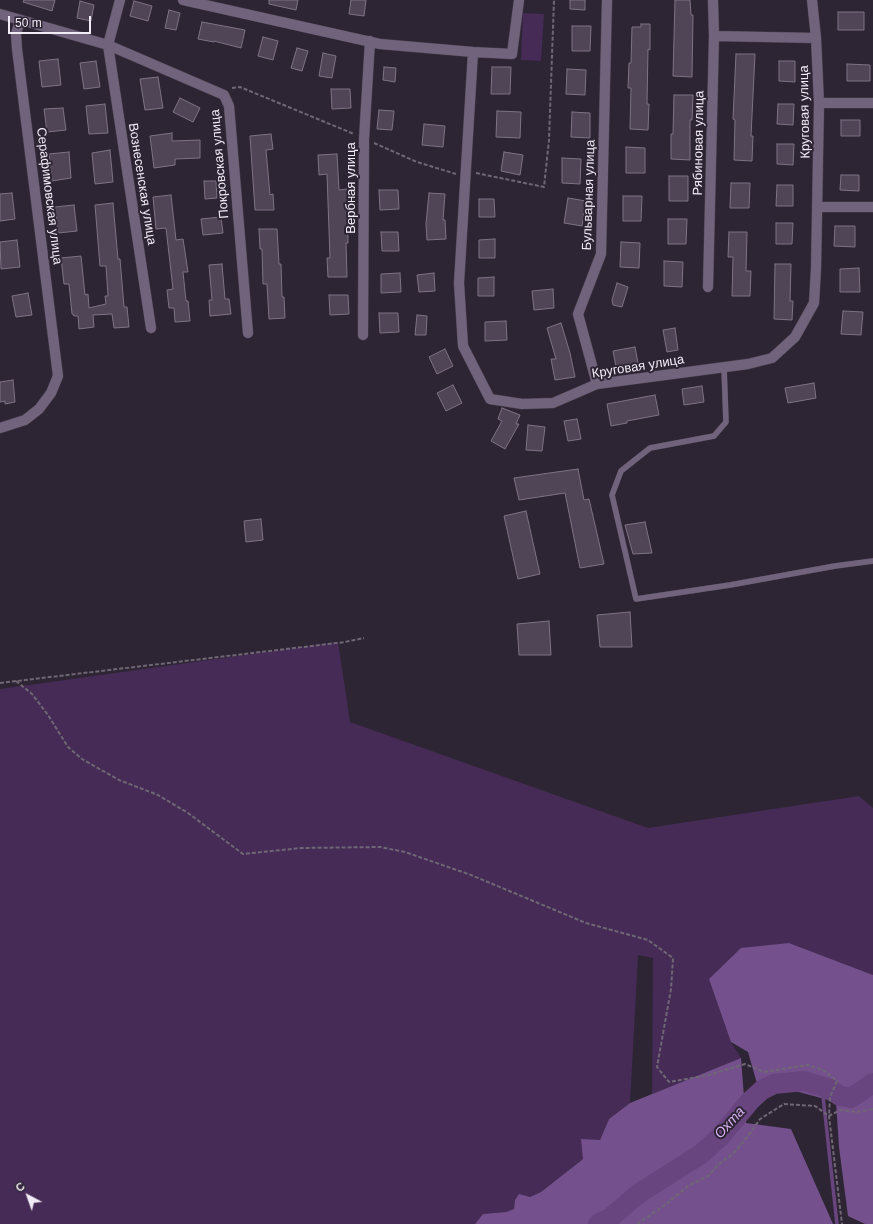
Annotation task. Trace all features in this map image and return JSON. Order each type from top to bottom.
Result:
[{"type":"street","points":[[108,45],[120,0]]},
{"type":"street","points":[[183,0],[380,44],[512,54],[518,0]]},
{"type":"street","name":"Бульварная улица","points":[[597,384],[578,314],[601,254],[607,0]]},
{"type":"street","name":"Рябиновая улица","points":[[708,287],[714,36],[713,0]]},
{"type":"street","name":"Круговая улица","points":[[473,52],[459,283],[463,346],[490,399],[522,404],[553,403],[597,384],[748,364],[772,358],[795,337],[814,303],[819,103],[816,38],[812,0]]},
{"type":"street","name":"Покровская улица","points":[[0,14],[108,45],[224,95],[229,106],[248,333]]},
{"type":"street","name":"Серафимовская улица","points":[[0,428],[25,420],[39,409],[51,393],[58,376],[17,48],[16,34],[20,20]]},
{"type":"street","points":[[714,36],[816,38]]},
{"type":"street","name":"Вербная улица","points":[[363,335],[364,139],[370,41]]},
{"type":"street","name":"Вознесенская улица","points":[[108,45],[151,328]]},
{"type":"street","points":[[819,103],[873,103]]},
{"type":"street","points":[[817,207],[873,207]]},
{"type":"lane","points":[[724,367],[726,422],[714,436],[650,448],[621,471],[612,495],[636,599],[730,586],[835,566],[873,561]]},
{"type":"path","points":[[215,90],[240,87],[417,162],[466,174],[544,187],[549,140],[554,0]]},
{"type":"path","points":[[0,683],[345,642],[364,638]]},
{"type":"path","points":[[16,681],[32,694],[48,715],[68,747],[82,759],[119,780],[158,794],[188,813],[243,854],[301,848],[380,847],[405,852],[471,875],[586,923],[648,940],[672,958],[671,989],[657,1067],[670,1082],[709,1075],[745,1064],[764,1072],[808,1065],[823,1070],[837,1081],[830,1097],[829,1116],[842,1224]]},
{"type":"path","points":[[636,1224],[665,1205],[688,1186],[708,1176],[719,1164],[734,1153],[752,1132],[760,1119],[784,1104],[815,1106],[829,1116]]},
{"type":"path","points":[[829,1116],[840,1110],[857,1112],[873,1109]]},
{"type":"shaded area","points":[[523,13],[544,14],[541,61],[521,60]]},
{"type":"shaded area","points":[[338,642],[350,722],[648,828],[859,796],[873,808],[873,975],[789,943],[731,1042],[741,1058],[652,1094],[653,958],[638,955],[630,1103],[609,1119],[600,1140],[583,1159],[541,1192],[530,1197],[515,1200],[514,1209],[506,1212],[483,1214],[475,1224],[0,1224],[0,689]]},
{"type":"shaded area","points":[[789,943],[873,975],[873,1224],[865,1224],[848,1216],[839,1147],[836,1102],[795,1091],[758,1087],[748,1052],[731,1042],[709,979],[741,948]]},
{"type":"shaded area","points":[[741,1058],[746,1123],[791,1129],[833,1224],[475,1224],[483,1214],[506,1212],[514,1209],[515,1200],[519,1194],[530,1197],[541,1192],[583,1159],[581,1139],[600,1140],[609,1119],[630,1103]]},
{"type":"building","points":[[24,0],[55,0],[52,11],[23,2]]},
{"type":"building","points":[[269,0],[298,0],[296,10],[269,4]]},
{"type":"building","points":[[351,0],[366,0],[364,16],[349,14]]},
{"type":"building","points":[[570,0],[585,0],[585,10],[570,9]]},
{"type":"building","points":[[675,0],[690,0],[691,15],[693,15],[692,77],[673,76]]},
{"type":"building","points":[[80,1],[94,5],[91,21],[77,18]]},
{"type":"building","points":[[134,1],[152,6],[148,21],[130,16]]},
{"type":"building","points":[[169,10],[180,13],[176,30],[165,28]]},
{"type":"building","points":[[838,12],[864,12],[864,30],[838,30]]},
{"type":"building","points":[[202,22],[245,30],[241,48],[214,41],[198,39]]},
{"type":"building","points":[[641,24],[650,24],[650,50],[648,49],[648,130],[630,129],[631,88],[628,88],[629,63],[631,63],[632,27],[641,27]]},
{"type":"building","points":[[572,26],[591,26],[590,51],[572,51]]},
{"type":"building","points":[[263,37],[278,41],[273,60],[258,56]]},
{"type":"building","points":[[297,48],[308,51],[302,71],[291,68]]},
{"type":"building","points":[[323,53],[336,56],[332,78],[319,76]]},
{"type":"building","points":[[736,54],[755,54],[751,136],[753,136],[752,161],[734,160],[735,120],[733,119]]},
{"type":"building","points":[[58,59],[61,85],[42,87],[39,61]]},
{"type":"building","points":[[96,61],[100,87],[84,89],[80,63]]},
{"type":"building","points":[[779,61],[795,61],[795,82],[779,81]]},
{"type":"building","points":[[847,64],[870,65],[870,81],[847,81]]},
{"type":"building","points":[[384,67],[396,68],[395,82],[383,80]]},
{"type":"building","points":[[492,67],[511,67],[510,94],[491,94]]},
{"type":"building","points":[[567,69],[586,70],[585,95],[566,94]]},
{"type":"building","points":[[158,77],[163,108],[145,110],[140,79]]},
{"type":"building","points":[[331,89],[350,89],[351,108],[332,109]]},
{"type":"building","points":[[674,95],[693,95],[692,120],[690,120],[690,160],[671,159]]},
{"type":"building","points":[[180,98],[200,108],[193,122],[173,112]]},
{"type":"building","points":[[105,104],[108,133],[89,134],[86,106]]},
{"type":"building","points":[[778,104],[794,104],[793,125],[777,124]]},
{"type":"building","points":[[63,108],[66,130],[47,132],[44,109]]},
{"type":"building","points":[[379,110],[394,111],[392,130],[377,129]]},
{"type":"building","points":[[497,111],[521,112],[520,138],[496,137]]},
{"type":"building","points":[[572,112],[590,113],[590,138],[571,137]]},
{"type":"building","points":[[841,120],[860,120],[860,136],[841,136]]},
{"type":"building","points":[[424,124],[445,126],[443,147],[422,145]]},
{"type":"building","points":[[172,133],[172,141],[200,140],[200,158],[175,159],[175,165],[154,168],[150,136]]},
{"type":"building","points":[[271,134],[273,149],[266,150],[270,195],[273,194],[274,210],[255,210],[250,136]]},
{"type":"building","points":[[777,144],[794,144],[793,165],[777,164]]},
{"type":"building","points":[[626,147],[645,148],[645,173],[626,173]]},
{"type":"building","points":[[110,150],[113,182],[95,184],[92,153]]},
{"type":"building","points":[[69,152],[71,178],[52,181],[49,154]]},
{"type":"building","points":[[504,152],[523,155],[520,175],[501,171]]},
{"type":"building","points":[[337,154],[339,190],[347,189],[347,277],[328,277],[327,258],[330,258],[327,174],[319,175],[318,155]]},
{"type":"building","points":[[562,158],[581,159],[580,184],[562,183]]},
{"type":"building","points":[[841,175],[859,175],[859,191],[840,190]]},
{"type":"building","points":[[669,176],[688,176],[688,201],[669,201]]},
{"type":"building","points":[[204,181],[216,181],[217,198],[205,199]]},
{"type":"building","points":[[731,183],[750,183],[749,208],[730,208]]},
{"type":"building","points":[[777,185],[793,185],[793,206],[776,206]]},
{"type":"building","points":[[379,190],[398,190],[399,209],[380,210]]},
{"type":"building","points":[[12,193],[15,219],[0,221],[0,194]]},
{"type":"building","points":[[429,193],[445,194],[443,220],[445,220],[446,239],[427,240],[426,224]]},
{"type":"building","points":[[171,195],[176,240],[183,239],[188,272],[183,272],[190,321],[175,322],[174,308],[169,308],[167,290],[173,289],[166,228],[156,229],[153,197]]},
{"type":"building","points":[[623,196],[642,196],[641,221],[623,221]]},
{"type":"building","points":[[568,198],[586,201],[582,226],[564,223]]},
{"type":"building","points":[[479,199],[494,199],[495,217],[479,217]]},
{"type":"building","points":[[113,203],[124,307],[127,307],[129,327],[114,328],[112,314],[93,315],[94,327],[79,329],[78,316],[74,316],[72,314],[69,284],[64,284],[61,258],[81,256],[85,295],[88,294],[89,308],[106,304],[105,296],[108,296],[106,266],[100,266],[95,205]]},
{"type":"building","points":[[74,205],[77,231],[58,233],[55,207]]},
{"type":"building","points":[[221,217],[223,233],[203,235],[201,219]]},
{"type":"building","points":[[668,219],[687,219],[686,244],[668,244]]},
{"type":"building","points":[[776,223],[793,223],[792,244],[776,244]]},
{"type":"building","points":[[835,226],[855,226],[855,247],[834,246]]},
{"type":"building","points":[[259,229],[277,229],[285,318],[269,319],[267,284],[263,284],[262,249],[260,249]]},
{"type":"building","points":[[381,232],[398,232],[399,251],[382,251]]},
{"type":"building","points":[[729,232],[747,232],[746,271],[751,271],[750,296],[732,296],[733,257],[728,257]]},
{"type":"building","points":[[495,239],[495,258],[479,258],[479,240]]},
{"type":"building","points":[[17,240],[20,267],[1,269],[0,242]]},
{"type":"building","points":[[621,242],[640,243],[639,268],[620,267]]},
{"type":"building","points":[[664,261],[683,262],[682,287],[664,286]]},
{"type":"building","points":[[222,264],[225,299],[229,299],[231,314],[210,316],[209,300],[212,300],[209,265]]},
{"type":"building","points":[[775,264],[791,264],[790,301],[793,301],[792,320],[774,319]]},
{"type":"building","points":[[859,268],[860,292],[840,292],[840,269]]},
{"type":"building","points":[[400,273],[401,292],[381,293],[381,274]]},
{"type":"building","points":[[434,273],[435,291],[419,292],[417,275]]},
{"type":"building","points":[[494,277],[494,296],[478,296],[478,278]]},
{"type":"building","points":[[617,283],[628,287],[622,307],[613,305],[612,300]]},
{"type":"building","points":[[553,289],[554,308],[534,310],[532,291]]},
{"type":"building","points":[[28,293],[32,315],[16,317],[12,296]]},
{"type":"building","points":[[329,295],[348,295],[349,314],[330,315]]},
{"type":"building","points":[[843,311],[863,312],[861,335],[841,334]]},
{"type":"building","points":[[379,313],[398,313],[399,332],[380,333]]},
{"type":"building","points":[[417,315],[427,316],[426,335],[415,335]]},
{"type":"building","points":[[506,321],[507,340],[485,341],[485,322]]},
{"type":"building","points":[[561,323],[575,377],[555,380],[551,359],[556,359],[547,328]]},
{"type":"building","points":[[675,328],[678,350],[667,352],[663,330]]},
{"type":"building","points":[[635,347],[639,368],[617,372],[613,351]]},
{"type":"building","points":[[445,349],[453,366],[437,374],[429,357]]},
{"type":"building","points":[[13,380],[15,402],[5,404],[5,401],[0,402],[0,382]]},
{"type":"building","points":[[814,383],[816,398],[788,403],[785,388]]},
{"type":"building","points":[[453,385],[462,403],[446,411],[437,393]]},
{"type":"building","points":[[702,386],[704,402],[684,405],[682,389]]},
{"type":"building","points":[[655,395],[659,415],[627,421],[627,423],[611,426],[607,404]]},
{"type":"building","points":[[502,408],[520,415],[516,424],[519,424],[505,449],[491,441],[502,421],[498,419]]},
{"type":"building","points":[[577,419],[581,439],[568,441],[564,421]]},
{"type":"building","points":[[528,425],[545,427],[542,451],[526,450]]},
{"type":"building","points":[[578,469],[584,500],[589,499],[604,564],[580,568],[565,493],[519,500],[514,478]]},
{"type":"building","points":[[526,511],[540,574],[518,579],[504,516]]},
{"type":"building","points":[[261,519],[263,540],[246,542],[244,521]]},
{"type":"building","points":[[645,522],[652,553],[633,554],[625,525]]},
{"type":"building","points":[[630,612],[632,647],[600,647],[597,615]]},
{"type":"building","points":[[549,621],[551,655],[519,655],[517,624]]},
{"type":"waterway","name":"Охта","points":[[598,1224],[610,1218],[638,1194],[701,1154],[720,1137],[750,1101],[762,1090],[774,1084],[804,1081],[830,1089],[840,1096],[851,1098],[873,1083]]},
{"type":"waterway","points":[[822,1087],[837,1224]]}]
